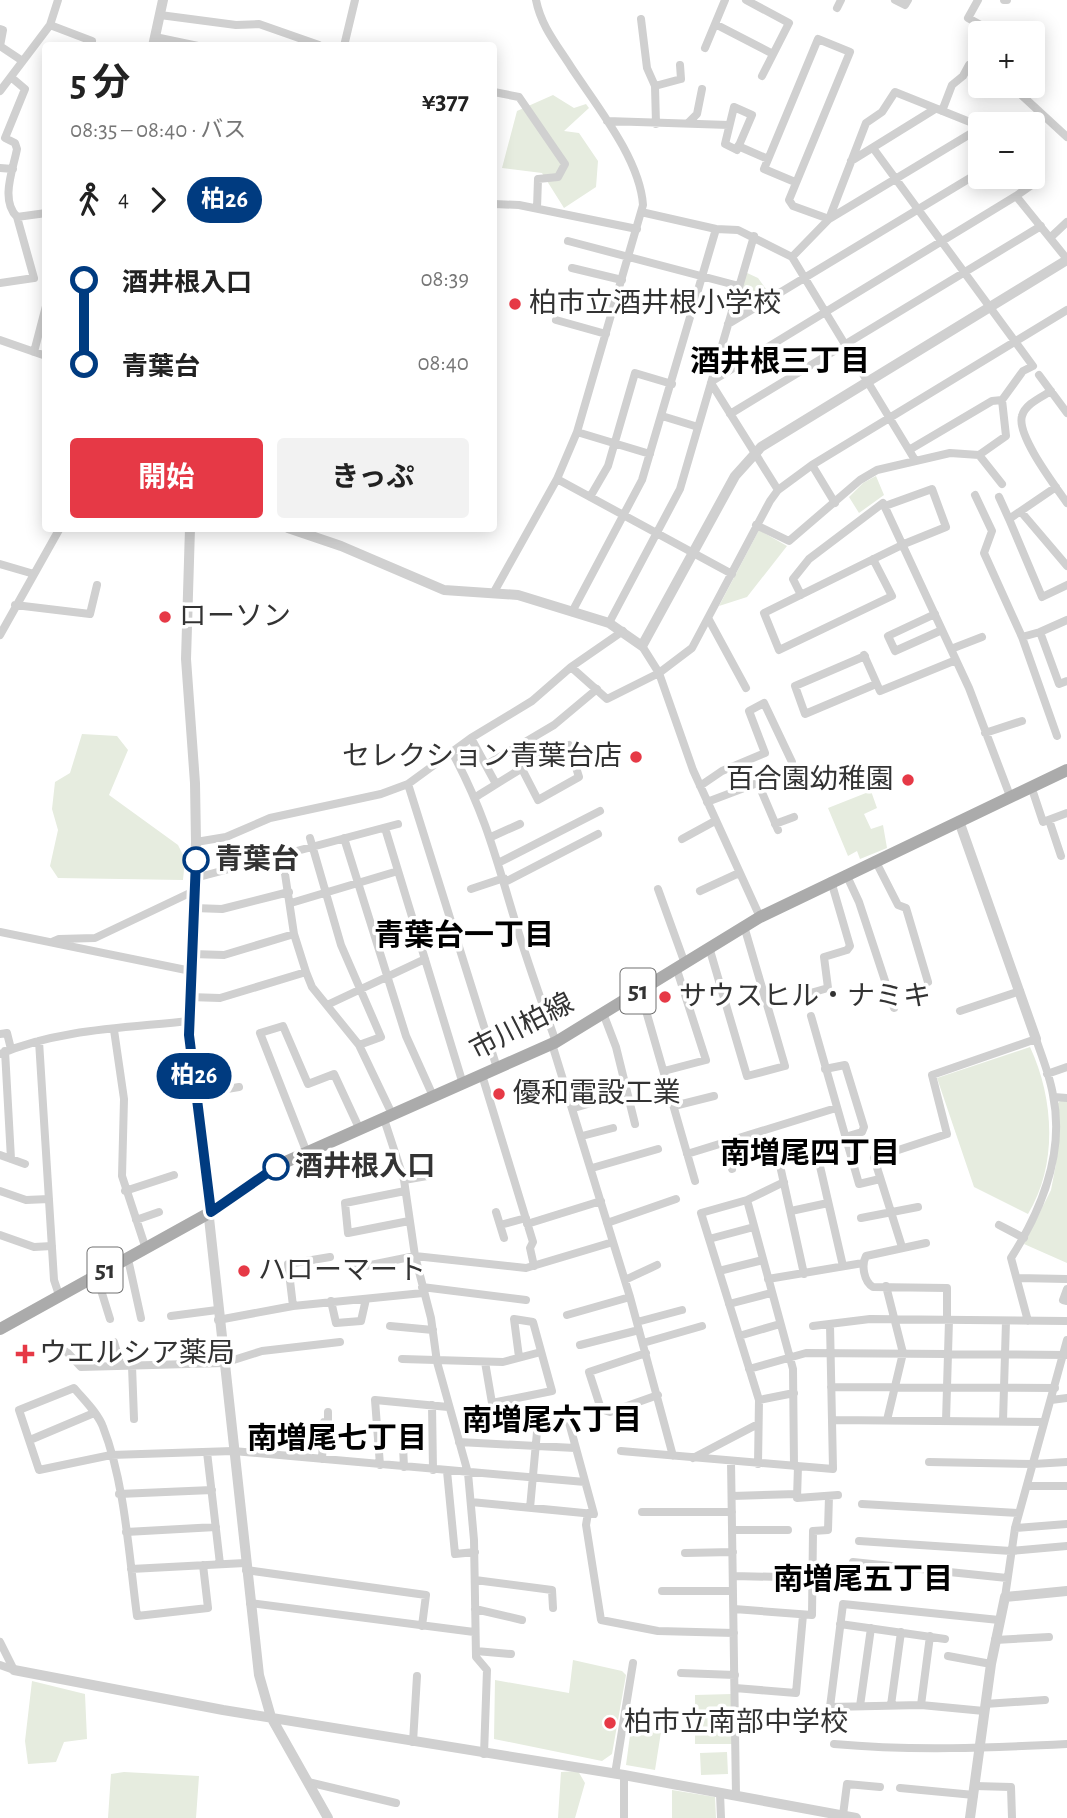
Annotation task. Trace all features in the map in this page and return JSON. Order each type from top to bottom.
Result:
[{"type":"main road","name":"市川柏線","points":[[0,1329],[211,1212],[261,1176],[554,1043],[760,917],[1067,770]]},
{"type":"street","points":[[0,91],[50,25],[58,0]]},
{"type":"street","points":[[154,41],[163,0]]},
{"type":"street","points":[[345,42],[355,0]]},
{"type":"street","points":[[494,592],[556,479],[577,432],[641,212],[640,185],[607,121],[548,32],[536,0]]},
{"type":"street","points":[[705,48],[717,25],[725,0]]},
{"type":"street","points":[[746,0],[789,23],[762,76]]},
{"type":"street","points":[[895,0],[905,5],[908,0]]},
{"type":"street","points":[[973,21],[968,18],[978,0]]},
{"type":"street","points":[[160,15],[236,25],[258,24],[311,42]]},
{"type":"street","points":[[641,19],[647,68],[655,86],[656,124]]},
{"type":"street","points":[[50,25],[92,41]]},
{"type":"street","points":[[717,25],[774,54]]},
{"type":"street","points":[[0,29],[3,30],[0,46],[21,61]]},
{"type":"street","points":[[795,182],[764,169],[818,39],[850,52],[789,200],[793,206],[829,219]]},
{"type":"street","points":[[655,86],[681,79],[680,65]]},
{"type":"street","points":[[851,161],[938,110],[952,85],[963,76],[968,67]]},
{"type":"street","points":[[0,283],[34,278],[17,217],[9,208],[8,200],[17,149],[15,143],[5,138],[25,89],[12,78]]},
{"type":"street","points":[[607,121],[685,125],[697,114],[702,89]]},
{"type":"street","points":[[829,219],[866,123],[882,112],[895,92],[968,122]]},
{"type":"street","points":[[497,93],[519,97],[565,164],[558,177],[538,179],[537,208]]},
{"type":"street","points":[[1025,98],[1067,137]]},
{"type":"street","points":[[734,107],[752,115],[738,146],[737,150],[725,144],[734,107]]},
{"type":"street","points":[[689,122],[729,125]]},
{"type":"street","points":[[792,257],[829,219],[968,135]]},
{"type":"street","points":[[738,146],[768,159]]},
{"type":"street","points":[[756,525],[789,541],[809,521],[835,503],[860,480],[877,470],[950,453],[979,455],[1006,436],[1002,400],[1023,371],[1033,366],[873,148]]},
{"type":"street","points":[[0,169],[13,169]]},
{"type":"street","points":[[728,324],[968,179]]},
{"type":"street","points":[[711,382],[1027,189]]},
{"type":"street","points":[[642,646],[735,476],[769,440],[1067,260],[1016,196]]},
{"type":"street","points":[[497,204],[537,208],[637,229]]},
{"type":"street","points":[[641,212],[716,229],[738,230],[792,257],[915,460]]},
{"type":"street","points":[[17,217],[42,214]]},
{"type":"street","points":[[1051,237],[1067,222]]},
{"type":"street","points":[[730,414],[1041,226]]},
{"type":"street","points":[[572,611],[642,480],[716,229]]},
{"type":"street","points":[[609,623],[680,489],[754,236]]},
{"type":"street","points":[[568,241],[630,255],[738,286]]},
{"type":"street","points":[[572,268],[622,280]]},
{"type":"street","points":[[571,667],[607,699],[659,673],[692,648],[756,525],[778,490],[812,465],[1067,310]]},
{"type":"street","points":[[556,320],[606,334]]},
{"type":"street","points":[[34,352],[42,321]]},
{"type":"street","points":[[0,340],[42,355]]},
{"type":"street","points":[[590,497],[608,466],[635,373],[672,384]]},
{"type":"street","points":[[1040,375],[1067,413]]},
{"type":"street","points":[[711,382],[778,490]]},
{"type":"street","points":[[1051,391],[1028,407],[1021,416],[1022,428],[1067,503]]},
{"type":"street","points":[[909,450],[992,401],[1002,400]]},
{"type":"street","points":[[662,416],[698,427]]},
{"type":"street","points":[[577,432],[650,454]]},
{"type":"street","points":[[979,455],[1002,484]]},
{"type":"street","points":[[812,465],[835,503]]},
{"type":"street","points":[[556,479],[732,574]]},
{"type":"street","points":[[1009,519],[1022,513],[1056,487]]},
{"type":"street","points":[[801,595],[793,579],[809,559],[883,503],[885,506],[932,489],[946,527],[904,544],[873,559],[801,595],[764,613],[779,650],[892,596],[873,559]]},
{"type":"street","points":[[975,495],[992,531],[984,553],[1022,637],[1057,736]]},
{"type":"street","points":[[999,496],[1041,597],[1067,585]]},
{"type":"street","points":[[885,506],[956,660],[1010,796]]},
{"type":"street","points":[[1022,513],[1067,566]]},
{"type":"street","points":[[0,635],[58,532]]},
{"type":"street","points":[[190,532],[186,659],[195,783],[196,842],[188,1021],[211,1212],[218,1315],[259,1675],[271,1717],[328,1818]]},
{"type":"street","points":[[300,532],[444,590],[518,595],[609,623],[642,646],[659,673],[700,786],[760,917]]},
{"type":"street","points":[[323,540],[324,532]]},
{"type":"street","points":[[0,564],[34,574]]},
{"type":"street","points":[[15,605],[90,614],[97,584]]},
{"type":"street","points":[[935,614],[888,636],[895,651],[942,630]]},
{"type":"street","points":[[708,618],[739,666],[746,688]]},
{"type":"street","points":[[1022,637],[1067,620]]},
{"type":"street","points":[[196,842],[226,837],[270,818],[381,794],[408,784],[471,738],[532,701],[571,667],[623,631]]},
{"type":"street","points":[[1040,632],[1059,684],[1067,681]]},
{"type":"street","points":[[951,649],[982,637]]},
{"type":"street","points":[[876,684],[805,714],[794,685],[864,655],[880,691],[956,660]]},
{"type":"street","points":[[486,765],[554,725],[597,689]]},
{"type":"street","points":[[700,786],[722,771],[765,753],[749,711],[764,703],[793,768],[707,802]]},
{"type":"street","points":[[985,733],[1022,721]]},
{"type":"street","points":[[471,738],[496,785]]},
{"type":"street","points":[[476,797],[522,769],[569,745],[579,777],[538,800],[522,769]]},
{"type":"street","points":[[452,752],[476,797],[505,880],[515,923],[630,1297],[673,1456]]},
{"type":"street","points":[[758,783],[777,827],[794,817]]},
{"type":"street","points":[[408,784],[497,1068]]},
{"type":"street","points":[[1031,786],[1043,822],[1067,813]]},
{"type":"street","points":[[499,862],[600,811]]},
{"type":"street","points":[[1049,820],[1060,856]]},
{"type":"street","points":[[682,839],[715,821]]},
{"type":"street","points":[[959,821],[1037,1039],[1054,1097],[1056,1123],[1047,1188],[1024,1238],[1011,1258],[1028,1321]]},
{"type":"street","points":[[195,878],[282,854],[311,842],[344,838],[398,824]]},
{"type":"street","points":[[491,837],[520,824]]},
{"type":"street","points":[[385,828],[463,1084]]},
{"type":"street","points":[[471,889],[505,880],[598,835]]},
{"type":"street","points":[[344,838],[406,1036],[433,1096]]},
{"type":"street","points":[[311,842],[341,945],[381,1037],[359,1045]]},
{"type":"street","points":[[282,854],[294,934],[306,972],[312,987],[359,1045],[388,1117],[404,1180],[415,1256],[433,1330],[437,1362],[468,1473],[475,1552],[474,1632],[477,1660],[487,1670],[484,1754]]},
{"type":"street","points":[[875,860],[898,905],[906,908],[928,982]]},
{"type":"street","points":[[291,903],[398,871]]},
{"type":"street","points":[[700,891],[739,873]]},
{"type":"street","points":[[846,874],[863,913],[894,1008]]},
{"type":"street","points":[[807,994],[828,989],[824,957],[850,946],[831,881]]},
{"type":"street","points":[[658,889],[706,1060],[664,1071]]},
{"type":"street","points":[[52,942],[60,939],[95,938],[194,891]]},
{"type":"street","points":[[194,908],[222,909],[289,892]]},
{"type":"street","points":[[709,947],[747,1076],[785,1066],[744,926]]},
{"type":"street","points":[[0,932],[191,971]]},
{"type":"street","points":[[192,954],[224,955],[294,934]]},
{"type":"street","points":[[327,1005],[425,959]]},
{"type":"street","points":[[189,997],[220,998],[306,972]]},
{"type":"street","points":[[639,989],[695,1181]]},
{"type":"street","points":[[960,1011],[1020,991]]},
{"type":"street","points":[[603,1013],[616,1047],[635,1124]]},
{"type":"street","points":[[811,1016],[859,1184],[880,1179]]},
{"type":"street","points":[[5,1051],[38,1041],[188,1021]]},
{"type":"street","points":[[307,1153],[260,1033],[283,1026],[308,1084],[334,1074],[359,1130]]},
{"type":"street","points":[[114,1030],[124,1099],[121,1160],[125,1191],[146,1249]]},
{"type":"street","points":[[0,1034],[7,1033],[4,1087],[10,1122],[11,1159]]},
{"type":"street","points":[[902,1247],[874,1158],[947,1134],[932,1075],[1037,1039]]},
{"type":"street","points":[[38,1041],[54,1280],[59,1295]]},
{"type":"street","points":[[825,1069],[845,1065],[864,1127],[862,1132],[845,1137]]},
{"type":"street","points":[[1047,1074],[1067,1067]]},
{"type":"street","points":[[482,1074],[527,1221],[534,1266]]},
{"type":"street","points":[[536,1093],[565,1082]]},
{"type":"street","points":[[569,1092],[599,1083]]},
{"type":"street","points":[[197,1094],[239,1087]]},
{"type":"street","points":[[674,1106],[714,1096]]},
{"type":"street","points":[[1054,1097],[1067,1098]]},
{"type":"street","points":[[574,1108],[605,1099]]},
{"type":"street","points":[[687,1154],[836,1108]]},
{"type":"street","points":[[0,1120],[10,1122]]},
{"type":"street","points":[[582,1136],[613,1128]]},
{"type":"street","points":[[725,1143],[732,1169]]},
{"type":"street","points":[[592,1168],[658,1149]]},
{"type":"street","points":[[816,1149],[843,1266]]},
{"type":"street","points":[[0,1155],[25,1164]]},
{"type":"street","points":[[779,1161],[804,1274]]},
{"type":"street","points":[[125,1191],[174,1175]]},
{"type":"street","points":[[404,1180],[427,1176]]},
{"type":"street","points":[[758,1464],[759,1400],[701,1213],[747,1200],[784,1182]]},
{"type":"street","points":[[0,1191],[26,1200],[49,1199]]},
{"type":"street","points":[[405,1191],[345,1203],[348,1233],[409,1221]]},
{"type":"street","points":[[607,1223],[676,1199]]},
{"type":"street","points":[[747,1200],[793,1369],[797,1498],[838,1495]]},
{"type":"street","points":[[500,1225],[527,1221],[601,1201]]},
{"type":"street","points":[[791,1212],[828,1203]]},
{"type":"street","points":[[862,1218],[918,1207]]},
{"type":"street","points":[[136,1220],[159,1212]]},
{"type":"street","points":[[496,1212],[504,1238]]},
{"type":"street","points":[[999,1225],[1024,1238]]},
{"type":"street","points":[[709,1239],[754,1227]]},
{"type":"street","points":[[0,1235],[34,1247],[52,1247]]},
{"type":"street","points":[[351,1269],[415,1256],[517,1268],[534,1266],[613,1242]]},
{"type":"street","points":[[768,1279],[863,1263],[870,1254],[926,1243]]},
{"type":"street","points":[[293,1306],[288,1264],[330,1257]]},
{"type":"street","points":[[128,1259],[141,1318]]},
{"type":"street","points":[[719,1271],[763,1260]]},
{"type":"street","points":[[863,1263],[867,1283],[873,1287],[947,1288],[946,1421]]},
{"type":"street","points":[[625,1280],[657,1265]]},
{"type":"street","points":[[96,1274],[110,1319]]},
{"type":"street","points":[[1017,1278],[1067,1279]]},
{"type":"street","points":[[886,1286],[903,1353],[887,1420]]},
{"type":"street","points":[[1067,1289],[1063,1300],[1067,1301]]},
{"type":"street","points":[[171,1316],[218,1315],[366,1299],[422,1290],[526,1300]]},
{"type":"street","points":[[729,1304],[771,1293]]},
{"type":"street","points":[[567,1315],[630,1297]]},
{"type":"street","points":[[331,1301],[336,1323],[361,1321],[366,1299]]},
{"type":"street","points":[[580,1345],[682,1310]]},
{"type":"street","points":[[485,1362],[492,1403],[552,1391],[533,1322],[514,1319],[519,1357]]},
{"type":"street","points":[[813,1326],[893,1319],[1067,1321]]},
{"type":"street","points":[[1003,1421],[1006,1321]]},
{"type":"street","points":[[739,1336],[780,1324]]},
{"type":"street","points":[[621,1451],[833,1469],[830,1325]]},
{"type":"street","points":[[390,1326],[433,1330]]},
{"type":"street","points":[[643,1343],[702,1326]]},
{"type":"street","points":[[970,1818],[991,1664],[1015,1528],[1044,1422],[1066,1355],[1067,1340]]},
{"type":"street","points":[[114,1342],[121,1366]]},
{"type":"street","points":[[67,1352],[81,1367],[224,1363],[262,1351],[340,1342]]},
{"type":"street","points":[[402,1359],[485,1362],[541,1352]]},
{"type":"street","points":[[646,1353],[589,1372],[601,1409],[610,1412],[657,1395]]},
{"type":"street","points":[[749,1368],[789,1356],[830,1353],[1066,1355]]},
{"type":"street","points":[[132,1366],[134,1419]]},
{"type":"street","points":[[831,1387],[1055,1388]]},
{"type":"street","points":[[203,1565],[208,1608],[137,1616],[126,1532],[111,1455],[102,1425],[74,1388],[19,1410],[39,1470],[111,1455],[233,1451],[533,1480],[585,1482]]},
{"type":"street","points":[[759,1400],[794,1393]]},
{"type":"street","points":[[1051,1400],[1067,1398]]},
{"type":"street","points":[[380,1465],[375,1400],[448,1407]]},
{"type":"street","points":[[432,1405],[433,1469]]},
{"type":"street","points":[[322,1459],[324,1422],[328,1422],[328,1412]]},
{"type":"street","points":[[30,1440],[94,1413]]},
{"type":"street","points":[[471,1502],[594,1514],[568,1419]]},
{"type":"street","points":[[832,1420],[1044,1422]]},
{"type":"street","points":[[693,1458],[758,1424]]},
{"type":"street","points":[[402,1425],[404,1467]]},
{"type":"street","points":[[530,1508],[537,1432]]},
{"type":"street","points":[[459,1442],[575,1448]]},
{"type":"street","points":[[206,1452],[220,1564]]},
{"type":"street","points":[[731,1461],[736,1796]]},
{"type":"street","points":[[929,1462],[1067,1462]]},
{"type":"street","points":[[447,1471],[455,1554],[475,1552]]},
{"type":"street","points":[[1027,1486],[1067,1486]]},
{"type":"street","points":[[119,1494],[212,1490]]},
{"type":"street","points":[[732,1496],[797,1494]]},
{"type":"street","points":[[734,1609],[812,1615],[813,1531],[828,1530],[829,1496]]},
{"type":"street","points":[[862,1504],[1019,1513]]},
{"type":"street","points":[[642,1512],[732,1512]]},
{"type":"street","points":[[588,1513],[586,1525],[601,1620],[658,1631],[734,1633]]},
{"type":"street","points":[[1015,1528],[1067,1524]]},
{"type":"street","points":[[126,1532],[216,1527]]},
{"type":"street","points":[[732,1530],[788,1530]]},
{"type":"street","points":[[859,1541],[1011,1551],[1067,1546]]},
{"type":"street","points":[[685,1553],[733,1552]]},
{"type":"street","points":[[853,1562],[1007,1578]]},
{"type":"street","points":[[131,1569],[220,1564],[426,1595],[422,1626]]},
{"type":"street","points":[[733,1576],[782,1577]]},
{"type":"street","points":[[475,1580],[552,1590],[552,1608]]},
{"type":"street","points":[[662,1591],[733,1591]]},
{"type":"street","points":[[1004,1597],[1067,1591]]},
{"type":"street","points":[[250,1603],[474,1632]]},
{"type":"street","points":[[999,1620],[843,1604],[830,1707],[985,1707],[1045,1700]]},
{"type":"street","points":[[475,1609],[522,1620]]},
{"type":"street","points":[[735,1688],[796,1693],[803,1615]]},
{"type":"street","points":[[840,1623],[945,1639]]},
{"type":"street","points":[[860,1706],[871,1628]]},
{"type":"street","points":[[891,1705],[901,1632]]},
{"type":"street","points":[[921,1705],[930,1636]]},
{"type":"street","points":[[995,1640],[1049,1637]]},
{"type":"street","points":[[0,1642],[14,1670]]},
{"type":"street","points":[[477,1651],[511,1654]]},
{"type":"street","points":[[947,1657],[991,1664]]},
{"type":"street","points":[[624,1818],[619,1774],[633,1663]]},
{"type":"street","points":[[0,1665],[14,1670],[271,1717],[619,1774],[736,1796],[817,1815],[856,1818]]},
{"type":"street","points":[[681,1673],[735,1675]]},
{"type":"street","points":[[413,1742],[417,1676]]},
{"type":"street","points":[[834,1744],[880,1748],[980,1748],[1067,1744]]},
{"type":"street","points":[[308,1782],[396,1803]]},
{"type":"street","points":[[843,1815],[847,1784],[880,1787]]},
{"type":"street","points":[[900,1788],[975,1790],[1011,1787],[1012,1818]]},
{"type":"street","points":[[720,1793],[721,1818]]},
{"type":"shaded area","points":[[553,95],[574,108],[586,104],[589,108],[564,131],[579,133],[598,161],[596,187],[564,208],[542,173],[502,168],[517,111]]},
{"type":"shaded area","points":[[745,272],[758,278],[771,296],[735,318],[732,316]]},
{"type":"shaded area","points":[[876,476],[884,495],[859,513],[849,497],[863,483]]},
{"type":"shaded area","points":[[759,530],[787,546],[747,597],[719,606]]},
{"type":"shaded area","points":[[82,734],[117,736],[128,750],[109,795],[178,845],[185,859],[183,880],[58,878],[50,866],[58,830],[52,809],[55,782],[70,773]]},
{"type":"shaded area","points":[[871,791],[877,808],[864,814],[871,829],[883,825],[887,848],[860,859],[857,851],[848,856],[828,808]]},
{"type":"shaded area","points":[[1030,1047],[1044,1088],[1049,1131],[1044,1174],[1038,1195],[1028,1214],[974,1187],[937,1078]]},
{"type":"shaded area","points":[[1067,1100],[1067,1263],[1024,1244],[1051,1190],[1056,1164],[1058,1103]]},
{"type":"shaded area","points":[[573,1660],[622,1671],[626,1675],[612,1754],[602,1761],[494,1739],[495,1680],[569,1693]]},
{"type":"shaded area","points":[[32,1681],[85,1694],[87,1739],[64,1742],[56,1762],[28,1764],[25,1741]]},
{"type":"shaded area","points":[[732,1694],[733,1744],[695,1744],[695,1695]]},
{"type":"shaded area","points":[[631,1728],[661,1732],[655,1770],[626,1765]]},
{"type":"shaded area","points":[[727,1752],[728,1774],[701,1775],[700,1753]]},
{"type":"shaded area","points":[[578,1771],[585,1783],[575,1818],[558,1818],[561,1772]]},
{"type":"shaded area","points":[[124,1772],[199,1776],[196,1818],[108,1818],[111,1774]]},
{"type":"shaded area","points":[[672,1790],[715,1797],[716,1818],[672,1818]]},
{"type":"bus line","name":"柏26","points":[[196,860],[188,1021],[211,1212],[276,1167]]},
{"type":"place","name":"柏市立酒井根小学校","points":[[515,304]]},
{"type":"place","name":"ローソン","points":[[165,617]]},
{"type":"place","name":"セレクション青葉台店","points":[[636,757]]},
{"type":"place","name":"百合園幼稚園","points":[[908,780]]},
{"type":"place","name":"青葉台","points":[[196,860]]},
{"type":"place","name":"サウスヒル・ナミキ","points":[[665,997]]},
{"type":"place","name":"優和電設工業","points":[[499,1094]]},
{"type":"place","name":"酒井根入口","points":[[276,1167]]},
{"type":"place","name":"ハローマート","points":[[244,1271]]},
{"type":"place","name":"ウエルシア薬局","points":[[25,1354]]},
{"type":"place","name":"柏市立南部中学校","points":[[610,1723]]},
{"type":"district","name":"酒井根三丁目","points":[[780,362]]},
{"type":"district","name":"青葉台一丁目","points":[[464,936]]},
{"type":"district","name":"南増尾四丁目","points":[[810,1154]]},
{"type":"district","name":"南増尾六丁目","points":[[552,1421]]},
{"type":"district","name":"南増尾七丁目","points":[[337,1439]]},
{"type":"district","name":"南増尾五丁目","points":[[863,1580]]}]
